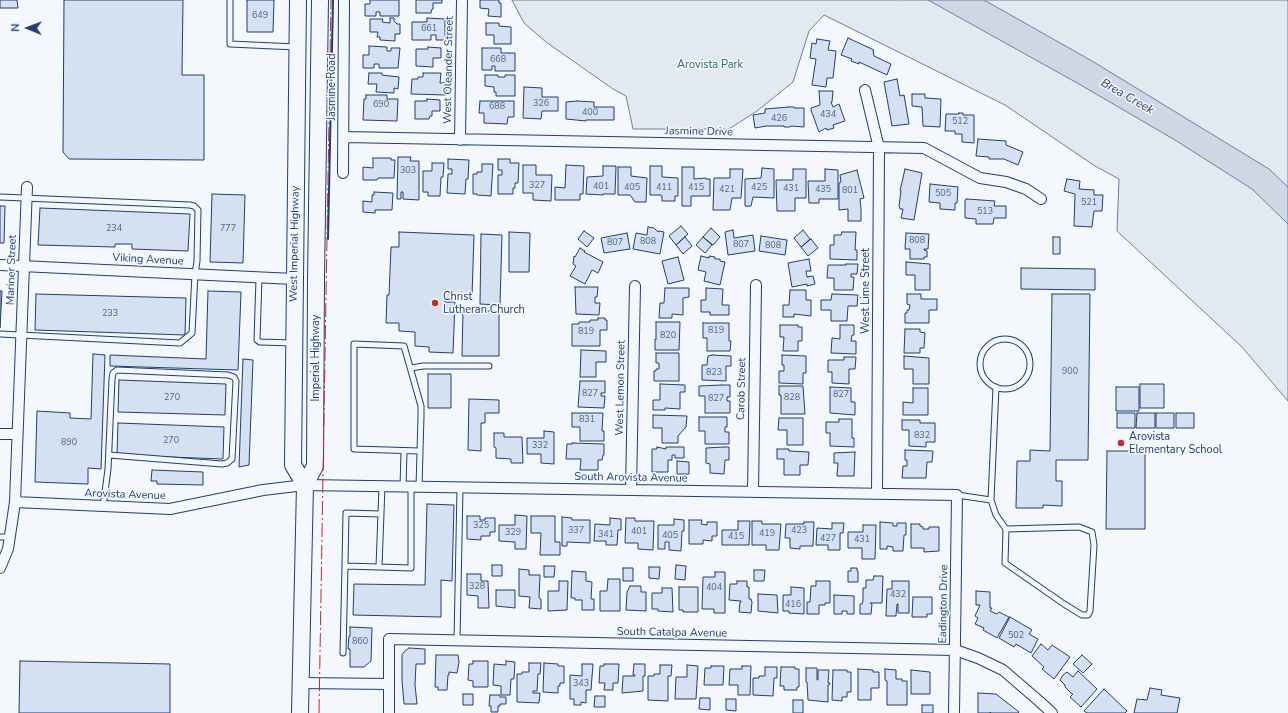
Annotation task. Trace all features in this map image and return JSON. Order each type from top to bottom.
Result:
[{"type":"main road","name":"West Imperial Highway","points":[[298,0],[292,465],[304,485]]},
{"type":"main road","name":"Imperial Highway","points":[[300,713],[304,485],[315,466],[320,0]]},
{"type":"main road","points":[[294,279],[316,280]]},
{"type":"street","name":"Jasmine Road","points":[[343,173],[344,0]]},
{"type":"street","name":"West Oleander Street","points":[[460,140],[462,0]]},
{"type":"street","name":"West Lime Street","points":[[865,90],[879,148],[877,494]]},
{"type":"street","name":"Jasmine Drive","points":[[344,137],[924,148],[980,178],[1006,182],[1026,189],[1041,199]]},
{"type":"street","name":"Mariner Street","points":[[0,568],[8,549],[5,537],[15,502],[27,187]]},
{"type":"street","name":"Viking Avenue","points":[[0,265],[294,279]]},
{"type":"street","name":"Carob Street","points":[[753,492],[756,285]]},
{"type":"street","name":"West Lemon Street","points":[[631,490],[635,286]]},
{"type":"street","points":[[0,434],[17,434]]},
{"type":"street","name":"South Arovista Avenue","points":[[304,485],[957,495]]},
{"type":"street","name":"Arovista Avenue","points":[[15,502],[170,509],[263,490],[304,485]]},
{"type":"street","name":"Eadington Drive","points":[[954,713],[957,495]]},
{"type":"street","name":"South Catalpa Avenue","points":[[389,684],[389,639],[955,650],[978,658],[1003,670],[1052,713]]},
{"type":"street","points":[[300,683],[389,684],[389,713]]},
{"type":"lane","points":[[230,0],[230,44],[298,47]]},
{"type":"lane","points":[[0,197],[124,201],[190,205],[194,206],[198,210],[197,261],[192,333],[180,343],[0,334]]},
{"type":"lane","points":[[259,278],[257,340],[260,342],[294,343]]},
{"type":"lane","points":[[1010,339],[1024,347],[1028,354],[1028,371],[1025,378],[1012,388],[996,387],[988,383],[980,369],[982,352],[994,341],[1010,339]]},
{"type":"lane","points":[[411,487],[420,451],[421,406],[404,346],[354,344],[354,449],[420,451]]},
{"type":"lane","points":[[411,368],[423,366],[489,366]]},
{"type":"lane","points":[[103,507],[109,456],[113,373],[117,370],[228,375],[234,377],[236,381],[232,459],[227,463],[222,464],[109,456]]},
{"type":"lane","points":[[996,387],[991,500],[996,515],[1006,529],[1005,563],[1064,604],[1082,615],[1088,615],[1090,611],[1094,545],[1092,532],[1080,527],[1006,529]]},
{"type":"lane","points":[[345,566],[411,568],[411,487],[404,451]]},
{"type":"lane","points":[[380,567],[382,486]]},
{"type":"lane","points":[[457,641],[460,488]]},
{"type":"lane","points":[[957,495],[991,500]]},
{"type":"lane","points":[[343,653],[346,513],[381,514]]},
{"type":"green space","name":"Arovista Park","points":[[512,0],[1288,0],[1288,401],[1242,347],[1117,231],[1119,179],[1095,166],[1005,105],[824,15],[809,31],[793,82],[757,111],[729,129],[633,129],[626,96],[613,89],[546,42],[524,23]]},
{"type":"water","name":"Brea Creek","points":[[928,0],[984,0],[1092,61],[1269,169],[1288,187],[1288,224],[1252,189],[1175,140],[1079,84]]},
{"type":"building","points":[[0,0],[17,0],[18,8],[0,8]]},
{"type":"building","points":[[64,0],[183,0],[182,75],[204,75],[204,160],[69,159],[63,152]]},
{"type":"building","points":[[247,0],[274,0],[273,32],[247,32]]},
{"type":"building","points":[[370,0],[399,0],[399,16],[380,16],[380,12],[376,12],[376,16],[365,16],[365,4],[370,4]]},
{"type":"building","points":[[416,0],[442,0],[442,3],[433,3],[431,13],[416,13]]},
{"type":"building","points":[[480,0],[499,0],[499,3],[501,3],[501,17],[488,16],[489,9],[480,8]]},
{"type":"building","points":[[390,18],[394,18],[394,21],[397,24],[400,24],[400,34],[395,34],[395,41],[380,40],[380,37],[377,37],[378,32],[370,32],[370,19],[383,19],[382,22],[390,23]]},
{"type":"building","points":[[427,18],[445,19],[445,40],[436,40],[436,35],[431,35],[431,40],[412,40],[412,22],[427,22]]},
{"type":"building","points":[[486,23],[499,23],[499,26],[511,27],[511,44],[494,44],[494,35],[486,35]]},
{"type":"building","points":[[848,38],[874,50],[874,56],[891,64],[887,75],[859,62],[859,64],[851,61],[852,59],[841,55]]},
{"type":"building","points":[[817,39],[830,41],[828,50],[836,51],[833,78],[827,78],[826,87],[812,85],[816,59],[810,58],[812,43],[816,44]]},
{"type":"building","points":[[369,46],[387,47],[387,51],[391,51],[391,48],[400,48],[398,68],[379,68],[379,64],[374,64],[374,68],[363,68],[363,55],[369,55]]},
{"type":"building","points":[[428,47],[441,48],[441,58],[433,58],[433,67],[416,66],[416,49],[428,49]]},
{"type":"building","points":[[482,48],[501,48],[501,53],[515,53],[515,71],[495,71],[495,66],[492,66],[492,70],[482,70]]},
{"type":"building","points":[[369,73],[382,73],[382,75],[399,77],[398,89],[394,88],[394,93],[376,92],[377,84],[368,84]]},
{"type":"building","points":[[423,73],[441,73],[440,83],[446,83],[446,95],[411,94],[412,79],[423,77]]},
{"type":"building","points":[[485,75],[498,75],[498,77],[505,77],[505,75],[515,75],[515,96],[496,96],[494,87],[485,86]]},
{"type":"building","points":[[897,79],[900,96],[904,95],[909,124],[892,126],[884,82]]},
{"type":"building","points":[[524,87],[542,88],[542,97],[558,97],[558,111],[542,111],[541,119],[523,118]]},
{"type":"building","points":[[819,91],[833,91],[831,102],[833,107],[839,104],[845,121],[833,125],[834,128],[827,130],[826,128],[819,132],[811,108],[820,105]]},
{"type":"building","points":[[912,94],[925,94],[925,98],[941,99],[940,127],[923,126],[922,107],[912,106]]},
{"type":"building","points":[[366,95],[387,95],[387,99],[398,99],[397,121],[363,120],[364,99],[366,99]]},
{"type":"building","points":[[427,99],[440,100],[440,111],[432,111],[432,116],[430,116],[429,119],[415,119],[415,101],[427,101]]},
{"type":"building","points":[[480,101],[514,101],[514,117],[508,117],[507,124],[484,123],[484,113],[479,113]]},
{"type":"building","points":[[566,102],[594,102],[594,107],[614,107],[614,120],[586,121],[566,119]]},
{"type":"building","points":[[789,107],[804,108],[804,127],[766,126],[755,128],[753,115],[765,113],[765,109]]},
{"type":"building","points":[[963,113],[963,115],[974,115],[974,143],[962,142],[962,134],[955,134],[955,131],[945,131],[946,114]]},
{"type":"building","points":[[978,139],[1006,141],[1006,145],[1023,152],[1018,165],[1004,159],[989,159],[989,157],[976,156]]},
{"type":"building","points":[[398,157],[411,157],[410,161],[419,161],[419,200],[403,199],[403,192],[401,192],[401,199],[397,199]]},
{"type":"building","points":[[373,158],[391,158],[391,160],[395,160],[394,178],[363,180],[363,167],[373,168]]},
{"type":"building","points":[[448,159],[469,160],[468,179],[466,179],[465,194],[447,193],[448,174],[452,174],[452,169],[448,169]]},
{"type":"building","points":[[498,159],[510,159],[510,163],[519,163],[518,183],[515,183],[513,194],[498,194],[498,175],[502,175],[502,170],[498,170]]},
{"type":"building","points":[[432,163],[444,163],[443,177],[441,177],[440,196],[428,196],[428,192],[423,192],[423,171],[432,171]]},
{"type":"building","points":[[482,164],[493,164],[491,196],[473,194],[473,174],[482,172]]},
{"type":"building","points":[[523,165],[536,165],[536,175],[552,175],[551,201],[533,200],[533,193],[523,193]]},
{"type":"building","points":[[566,165],[584,166],[583,194],[580,194],[580,200],[555,200],[555,187],[565,188]]},
{"type":"building","points":[[603,166],[616,166],[615,194],[586,194],[587,177],[603,176]]},
{"type":"building","points":[[650,166],[662,166],[662,177],[678,178],[678,196],[675,196],[675,201],[662,201],[661,195],[650,195]]},
{"type":"building","points":[[618,167],[631,167],[631,176],[647,178],[646,202],[635,202],[630,195],[618,195]]},
{"type":"building","points":[[682,167],[694,167],[694,179],[710,179],[710,196],[691,196],[691,206],[682,206]]},
{"type":"building","points":[[762,168],[774,169],[774,198],[753,197],[751,206],[745,206],[745,179],[761,178]]},
{"type":"building","points":[[730,169],[743,169],[741,198],[732,198],[730,210],[713,210],[714,178],[730,178]]},
{"type":"building","points":[[793,169],[806,169],[806,198],[795,198],[795,211],[777,211],[776,180],[793,180]]},
{"type":"building","points":[[825,169],[838,170],[838,199],[819,199],[819,203],[809,203],[808,181],[825,181]]},
{"type":"building","points":[[905,169],[922,173],[914,220],[901,218],[903,209],[900,209],[899,206],[900,191]]},
{"type":"building","points":[[857,170],[864,198],[860,199],[861,221],[848,221],[848,209],[839,210],[840,175]]},
{"type":"building","points":[[1067,179],[1080,181],[1079,189],[1094,190],[1094,195],[1103,195],[1102,211],[1094,211],[1092,227],[1074,226],[1075,194],[1064,191]]},
{"type":"building","points":[[930,184],[958,187],[955,210],[940,209],[940,203],[929,202]]},
{"type":"building","points":[[374,192],[393,193],[392,210],[375,210],[375,213],[363,212],[363,201],[372,202],[372,195],[374,195]]},
{"type":"building","points":[[212,194],[245,195],[243,263],[210,262]]},
{"type":"building","points":[[965,200],[995,201],[994,206],[1006,206],[1006,218],[994,218],[993,224],[976,224],[976,219],[965,218]]},
{"type":"building","points":[[0,206],[5,206],[4,243],[0,243]]},
{"type":"building","points":[[40,208],[190,214],[188,251],[132,249],[132,244],[115,244],[115,247],[38,245]]},
{"type":"building","points":[[681,226],[688,234],[676,245],[669,236]]},
{"type":"building","points":[[648,227],[654,228],[658,232],[664,232],[660,254],[633,249],[636,233],[647,235]]},
{"type":"building","points":[[711,228],[720,237],[713,245],[703,237]]},
{"type":"building","points":[[733,230],[734,238],[753,235],[755,251],[728,255],[725,232]]},
{"type":"building","points":[[803,230],[810,239],[801,247],[794,238]]},
{"type":"building","points":[[584,231],[594,238],[587,247],[578,239]]},
{"type":"building","points":[[399,232],[474,235],[472,296],[463,295],[463,299],[445,298],[445,302],[455,302],[453,353],[429,352],[429,347],[415,346],[415,332],[399,331],[399,323],[386,323],[391,247],[399,247]]},
{"type":"building","points":[[509,232],[530,233],[529,272],[509,272]]},
{"type":"building","points":[[842,232],[856,232],[855,250],[857,250],[857,260],[830,259],[830,245],[834,245],[834,235],[841,235]]},
{"type":"building","points":[[627,233],[630,249],[604,253],[601,238]]},
{"type":"building","points":[[906,233],[929,234],[928,249],[924,249],[927,251],[927,257],[924,257],[924,259],[910,259],[910,249],[905,249]]},
{"type":"building","points":[[481,234],[502,235],[500,305],[480,304]]},
{"type":"building","points":[[761,236],[787,240],[785,255],[759,251]]},
{"type":"building","points":[[685,237],[692,246],[683,254],[676,245]]},
{"type":"building","points":[[703,237],[712,245],[705,253],[696,245]]},
{"type":"building","points":[[1053,237],[1060,237],[1060,254],[1053,254]]},
{"type":"building","points":[[811,239],[818,248],[808,256],[801,247]]},
{"type":"building","points":[[580,248],[585,251],[584,252],[603,262],[598,273],[592,270],[585,284],[570,276],[576,266],[573,264],[574,256],[575,257]]},
{"type":"building","points":[[701,256],[709,258],[709,256],[715,257],[715,259],[720,259],[720,261],[725,262],[720,285],[704,281],[706,272],[698,270]]},
{"type":"building","points":[[678,257],[684,280],[668,284],[662,261]]},
{"type":"building","points":[[809,259],[811,271],[806,271],[807,277],[813,276],[815,284],[792,287],[788,263]]},
{"type":"building","points":[[906,262],[930,264],[930,290],[915,290],[915,275],[906,275]]},
{"type":"building","points":[[858,264],[857,274],[851,274],[851,277],[854,277],[853,290],[834,290],[834,278],[827,278],[828,265]]},
{"type":"building","points":[[1021,268],[1095,269],[1095,290],[1021,289]]},
{"type":"building","points":[[575,287],[598,287],[595,303],[600,303],[599,315],[576,314]]},
{"type":"building","points":[[665,288],[689,288],[689,297],[683,298],[683,315],[672,314],[672,318],[659,318],[660,303],[664,303]]},
{"type":"building","points":[[706,288],[723,289],[722,305],[729,305],[729,315],[710,315],[710,312],[701,312],[701,300],[706,300]]},
{"type":"building","points":[[790,290],[806,290],[806,300],[811,300],[811,316],[794,314],[794,317],[783,317],[783,305],[789,305]]},
{"type":"building","points":[[0,291],[2,291],[0,328]]},
{"type":"building","points":[[208,291],[241,292],[238,370],[110,366],[110,355],[206,359]]},
{"type":"building","points":[[36,294],[186,298],[185,335],[35,330]]},
{"type":"building","points":[[832,294],[858,295],[857,306],[848,306],[847,321],[831,321],[831,310],[821,310],[821,300],[831,300]]},
{"type":"building","points":[[907,294],[921,294],[921,299],[937,299],[937,310],[929,310],[929,323],[905,323],[905,313],[909,310],[910,305],[907,304]]},
{"type":"building","points":[[1052,294],[1090,294],[1088,460],[1056,460],[1056,481],[1062,481],[1062,506],[1043,505],[1043,508],[1016,508],[1017,461],[1030,461],[1030,450],[1050,451]]},
{"type":"building","points":[[463,311],[499,311],[499,356],[462,356]]},
{"type":"building","points":[[598,318],[605,318],[605,320],[607,320],[607,330],[600,330],[600,346],[572,346],[572,324],[579,324],[579,322],[590,322],[590,320],[598,320]]},
{"type":"building","points":[[656,322],[680,322],[679,350],[655,350]]},
{"type":"building","points":[[703,323],[729,323],[729,341],[731,341],[730,351],[707,351],[707,338],[703,338]]},
{"type":"building","points":[[780,325],[798,325],[798,327],[802,327],[802,341],[798,341],[798,351],[783,351],[784,337],[780,337]]},
{"type":"building","points":[[840,325],[854,325],[854,335],[852,335],[851,341],[856,341],[856,354],[831,353],[832,338],[840,339]]},
{"type":"building","points":[[905,329],[920,329],[920,332],[925,333],[924,348],[920,348],[920,353],[904,353]]},
{"type":"building","points":[[581,350],[606,351],[606,362],[596,362],[596,377],[580,377]]},
{"type":"building","points":[[656,353],[679,353],[679,381],[654,381],[654,371],[659,369],[659,363],[656,363]]},
{"type":"building","points":[[93,354],[105,355],[101,469],[88,468],[88,484],[35,482],[37,411],[70,413],[70,418],[91,419]]},
{"type":"building","points":[[782,355],[806,356],[806,373],[803,373],[803,384],[779,383],[779,371],[784,371],[784,365],[782,365]]},
{"type":"building","points":[[708,356],[731,356],[731,366],[726,366],[726,381],[702,380],[702,365],[707,365]]},
{"type":"building","points":[[904,356],[929,358],[929,384],[913,384],[913,369],[904,369]]},
{"type":"building","points":[[844,357],[856,357],[855,369],[849,369],[849,384],[832,383],[832,372],[828,372],[828,360],[844,360]]},
{"type":"building","points":[[243,359],[253,360],[249,465],[239,467]]},
{"type":"building","points":[[428,374],[451,374],[451,408],[428,408]]},
{"type":"building","points":[[119,380],[226,384],[225,415],[118,412]]},
{"type":"building","points":[[580,381],[605,381],[605,393],[601,393],[601,396],[605,396],[604,408],[578,407]]},
{"type":"building","points":[[660,384],[685,385],[685,392],[680,392],[680,409],[665,408],[665,410],[653,410],[653,400],[660,400]]},
{"type":"building","points":[[1140,384],[1164,384],[1164,408],[1140,408]]},
{"type":"building","points":[[730,385],[730,397],[727,397],[727,401],[730,401],[730,413],[705,413],[705,396],[699,396],[699,386]]},
{"type":"building","points":[[779,386],[803,386],[805,414],[781,414],[781,395],[779,395]]},
{"type":"building","points":[[830,387],[851,388],[851,402],[855,402],[855,415],[830,413]]},
{"type":"building","points":[[1116,387],[1139,387],[1139,411],[1116,411]]},
{"type":"building","points":[[913,388],[928,388],[928,415],[903,415],[903,402],[913,403]]},
{"type":"building","points":[[469,399],[499,400],[499,413],[485,413],[485,423],[481,423],[481,451],[468,450]]},
{"type":"building","points":[[572,413],[603,413],[602,431],[604,431],[604,441],[580,441],[580,427],[572,427]]},
{"type":"building","points":[[1117,413],[1135,413],[1135,428],[1117,428]]},
{"type":"building","points":[[1137,413],[1155,413],[1155,428],[1136,428]]},
{"type":"building","points":[[1156,413],[1174,413],[1174,428],[1156,428]]},
{"type":"building","points":[[1176,413],[1194,413],[1194,428],[1176,428]]},
{"type":"building","points":[[653,415],[687,416],[686,427],[678,436],[678,443],[662,443],[662,428],[653,428]]},
{"type":"building","points":[[699,417],[727,417],[727,427],[725,427],[725,432],[729,432],[729,444],[705,444],[705,431],[699,431]]},
{"type":"building","points":[[779,418],[803,418],[803,445],[787,445],[787,430],[778,430]]},
{"type":"building","points":[[839,419],[852,419],[852,438],[854,438],[854,447],[830,446],[830,433],[826,433],[826,422],[839,422]]},
{"type":"building","points":[[902,420],[920,420],[920,423],[935,423],[935,442],[926,442],[926,447],[909,446],[909,430],[902,430]]},
{"type":"building","points":[[118,423],[224,427],[223,459],[117,455]]},
{"type":"building","points":[[544,431],[554,432],[554,464],[541,463],[541,454],[527,454],[527,438],[544,438]]},
{"type":"building","points":[[494,433],[504,433],[504,437],[522,437],[523,463],[511,463],[511,459],[496,458]]},
{"type":"building","points":[[567,444],[604,444],[604,455],[602,460],[598,460],[598,470],[580,470],[581,459],[566,459]]},
{"type":"building","points":[[657,447],[666,449],[666,447],[684,447],[684,458],[675,458],[675,455],[672,455],[672,460],[668,460],[668,472],[652,472],[652,449],[657,449]]},
{"type":"building","points":[[729,447],[729,460],[725,460],[724,474],[710,473],[710,464],[706,463],[706,448]]},
{"type":"building","points":[[777,449],[809,452],[808,465],[800,465],[800,475],[784,475],[784,459],[777,459]]},
{"type":"building","points":[[905,450],[933,451],[932,462],[927,462],[926,478],[902,478],[903,466],[907,466],[907,460],[905,460]]},
{"type":"building","points":[[1107,451],[1145,451],[1145,529],[1106,529]]},
{"type":"building","points":[[855,452],[854,476],[837,476],[838,463],[834,463],[834,453]]},
{"type":"building","points":[[677,461],[689,462],[689,474],[677,474]]},
{"type":"building","points":[[152,470],[203,472],[203,485],[157,484],[157,481],[151,481]]},
{"type":"building","points":[[427,504],[454,505],[452,581],[441,580],[441,617],[353,615],[354,584],[425,585]]},
{"type":"building","points":[[515,515],[527,516],[526,549],[515,549],[515,542],[499,541],[499,525],[515,525]]},
{"type":"building","points":[[467,516],[480,516],[480,520],[485,520],[485,518],[495,518],[495,532],[490,532],[490,536],[481,536],[481,540],[467,539]]},
{"type":"building","points":[[531,516],[555,516],[555,542],[560,542],[560,555],[540,555],[541,533],[531,533]]},
{"type":"building","points":[[562,517],[572,518],[572,520],[590,520],[590,543],[567,542],[567,546],[562,546]]},
{"type":"building","points":[[610,518],[621,519],[621,530],[618,530],[617,545],[606,545],[606,541],[594,541],[595,524],[610,525]]},
{"type":"building","points":[[626,518],[635,518],[635,521],[654,521],[653,550],[638,549],[638,543],[625,543]]},
{"type":"building","points":[[674,519],[684,520],[681,551],[669,550],[669,542],[665,542],[665,549],[658,549],[658,525],[674,525]]},
{"type":"building","points":[[689,520],[702,520],[701,524],[707,525],[707,522],[717,522],[717,536],[712,536],[712,541],[703,540],[703,544],[689,544]]},
{"type":"building","points":[[738,521],[750,521],[749,545],[722,545],[722,530],[738,530]]},
{"type":"building","points":[[752,521],[762,521],[762,524],[781,524],[779,550],[766,550],[766,545],[752,545]]},
{"type":"building","points":[[804,522],[814,522],[813,546],[800,546],[800,549],[790,548],[790,538],[785,538],[786,524],[804,524]]},
{"type":"building","points":[[880,522],[893,523],[893,526],[897,526],[897,523],[906,523],[906,535],[904,535],[903,551],[893,551],[893,547],[887,546],[887,549],[880,549]]},
{"type":"building","points":[[832,523],[844,523],[843,533],[840,533],[840,550],[828,550],[828,545],[816,545],[817,528],[832,529]]},
{"type":"building","points":[[911,524],[920,524],[923,529],[929,529],[929,527],[939,527],[939,551],[924,552],[924,548],[911,548]]},
{"type":"building","points":[[863,525],[876,525],[875,559],[862,559],[862,548],[848,548],[848,532],[863,532]]},
{"type":"building","points":[[492,565],[502,565],[502,576],[492,576]]},
{"type":"building","points":[[676,565],[686,566],[685,580],[675,579]]},
{"type":"building","points":[[544,566],[555,566],[554,577],[544,577]]},
{"type":"building","points":[[649,567],[660,567],[659,579],[649,578]]},
{"type":"building","points":[[623,568],[633,568],[633,581],[623,581]]},
{"type":"building","points":[[851,568],[857,568],[858,582],[848,582],[848,571],[851,571]]},
{"type":"building","points":[[519,569],[529,570],[529,575],[540,575],[539,598],[541,599],[541,609],[529,608],[530,597],[519,596]]},
{"type":"building","points":[[754,570],[765,570],[764,581],[754,581]]},
{"type":"building","points":[[572,571],[586,572],[586,581],[592,582],[591,599],[594,599],[594,610],[582,610],[582,600],[575,600],[575,598],[571,598]]},
{"type":"building","points":[[715,572],[725,572],[725,613],[714,613],[714,609],[702,609],[703,577],[715,577]]},
{"type":"building","points":[[467,574],[481,574],[481,581],[488,581],[489,608],[478,608],[478,596],[467,595]]},
{"type":"building","points":[[874,576],[883,576],[882,603],[870,603],[872,604],[871,614],[860,614],[860,604],[862,604],[863,601],[863,588],[866,588],[866,580],[873,580]]},
{"type":"building","points":[[608,579],[620,579],[620,611],[600,611],[600,591],[607,591]]},
{"type":"building","points":[[559,581],[568,581],[567,610],[548,611],[548,591],[559,591]]},
{"type":"building","points":[[737,581],[747,581],[747,587],[749,587],[749,599],[751,599],[752,602],[751,613],[739,612],[741,601],[729,600],[730,584],[737,584]]},
{"type":"building","points":[[816,581],[830,581],[830,603],[819,605],[819,614],[807,614],[807,602],[810,602],[811,586],[816,586]]},
{"type":"building","points":[[892,581],[909,581],[909,613],[898,613],[897,604],[896,616],[886,616],[887,589],[892,589]]},
{"type":"building","points":[[630,586],[641,586],[641,592],[646,592],[646,611],[626,610],[627,592]]},
{"type":"building","points":[[679,587],[698,587],[698,612],[683,612],[683,610],[679,610]]},
{"type":"building","points":[[791,587],[804,588],[804,614],[783,611],[783,595],[791,595]]},
{"type":"building","points":[[662,588],[672,588],[673,612],[652,609],[652,593],[662,593]]},
{"type":"building","points":[[496,590],[515,590],[515,608],[496,606]]},
{"type":"building","points":[[976,591],[990,592],[990,608],[992,608],[990,611],[997,614],[999,612],[1009,617],[997,638],[983,630],[984,628],[975,624],[978,618],[975,616],[980,605],[976,605]]},
{"type":"building","points":[[758,594],[777,595],[778,613],[758,611]]},
{"type":"building","points":[[834,595],[854,596],[854,614],[847,614],[847,611],[842,611],[842,614],[834,614]]},
{"type":"building","points":[[913,597],[932,597],[932,614],[927,614],[927,617],[912,617]]},
{"type":"building","points":[[1010,617],[1032,630],[1029,634],[1038,639],[1031,653],[1016,644],[1014,647],[999,638]]},
{"type":"building","points":[[350,627],[372,628],[371,661],[364,667],[350,667],[350,649],[348,649]]},
{"type":"building","points":[[1041,644],[1048,650],[1052,645],[1070,657],[1054,679],[1042,669],[1044,667],[1032,656]]},
{"type":"building","points":[[409,648],[425,649],[425,664],[416,664],[415,685],[417,704],[404,704],[402,655]]},
{"type":"building","points":[[436,655],[458,655],[459,662],[457,673],[449,672],[447,690],[438,690],[438,687],[435,687]]},
{"type":"building","points":[[1082,655],[1092,664],[1083,673],[1073,664]]},
{"type":"building","points":[[20,661],[170,664],[170,713],[19,713]]},
{"type":"building","points":[[473,661],[488,661],[488,687],[473,687],[473,681],[468,680],[469,664],[473,664]]},
{"type":"building","points":[[506,661],[515,662],[514,679],[511,679],[510,695],[501,695],[501,686],[493,685],[494,664],[506,665]]},
{"type":"building","points":[[529,663],[541,663],[540,674],[538,674],[537,691],[533,691],[533,693],[540,693],[539,703],[517,702],[517,674],[529,672]]},
{"type":"building","points":[[544,663],[564,666],[564,683],[560,683],[560,686],[558,686],[558,693],[543,692]]},
{"type":"building","points":[[582,664],[593,664],[591,690],[586,690],[586,703],[581,702],[581,705],[574,705],[574,699],[570,699],[570,675],[582,676]]},
{"type":"building","points":[[604,664],[619,664],[618,683],[613,683],[613,690],[604,690],[605,683],[599,683],[600,666],[604,666]]},
{"type":"building","points":[[634,664],[645,664],[643,691],[622,693],[623,676],[635,676],[633,675]]},
{"type":"building","points":[[660,665],[672,665],[671,676],[668,676],[668,701],[648,700],[648,676],[660,674]]},
{"type":"building","points":[[687,665],[698,666],[696,699],[675,699],[676,677],[687,677]]},
{"type":"building","points":[[711,666],[724,666],[723,685],[704,685],[705,668],[711,668]]},
{"type":"building","points":[[742,666],[751,666],[750,695],[738,695],[738,685],[729,685],[730,669],[742,669]]},
{"type":"building","points":[[765,667],[777,667],[777,678],[774,678],[773,696],[753,695],[753,678],[765,676]]},
{"type":"building","points":[[781,667],[795,667],[795,669],[799,669],[799,687],[797,687],[797,690],[784,690],[784,686],[780,686]]},
{"type":"building","points":[[806,668],[817,668],[817,680],[818,670],[829,670],[828,683],[830,683],[828,685],[828,702],[808,700]]},
{"type":"building","points":[[858,669],[879,672],[879,688],[871,688],[871,700],[858,700]]},
{"type":"building","points":[[885,669],[896,670],[896,679],[907,681],[907,705],[887,705],[887,681],[885,680]]},
{"type":"building","points":[[833,670],[847,670],[847,672],[851,672],[851,692],[847,692],[847,697],[842,697],[842,701],[832,700]]},
{"type":"building","points":[[911,670],[930,672],[930,694],[911,694]]},
{"type":"building","points":[[1078,671],[1097,689],[1081,707],[1070,697],[1073,694],[1060,680],[1067,672],[1073,677]]},
{"type":"building","points":[[1150,688],[1162,690],[1161,695],[1180,698],[1177,713],[1134,713],[1137,699],[1147,700]]},
{"type":"building","points":[[1104,689],[1127,711],[1125,713],[1087,713],[1084,711]]},
{"type":"building","points":[[978,693],[996,694],[1019,712],[978,713]]},
{"type":"building","points":[[463,694],[473,694],[473,705],[463,705]]},
{"type":"building","points":[[490,695],[500,695],[500,697],[506,697],[506,704],[500,704],[500,706],[498,706],[498,712],[491,712],[491,706],[489,706]]},
{"type":"building","points":[[595,696],[605,696],[605,707],[594,707]]},
{"type":"building","points":[[700,698],[710,698],[710,710],[699,709]]},
{"type":"building","points":[[726,699],[736,699],[736,711],[726,710]]},
{"type":"building","points":[[793,700],[803,700],[803,713],[793,713]]},
{"type":"building","points":[[922,705],[933,705],[933,713],[922,713]]},
{"type":"wall","points":[[328,239],[333,0]]},
{"type":"power","points":[[319,713],[331,0]]},
{"type":"place","name":"Christ Lutheran Church","points":[[435,303]]},
{"type":"place","name":"Arovista Elementary School","points":[[1121,443]]}]
